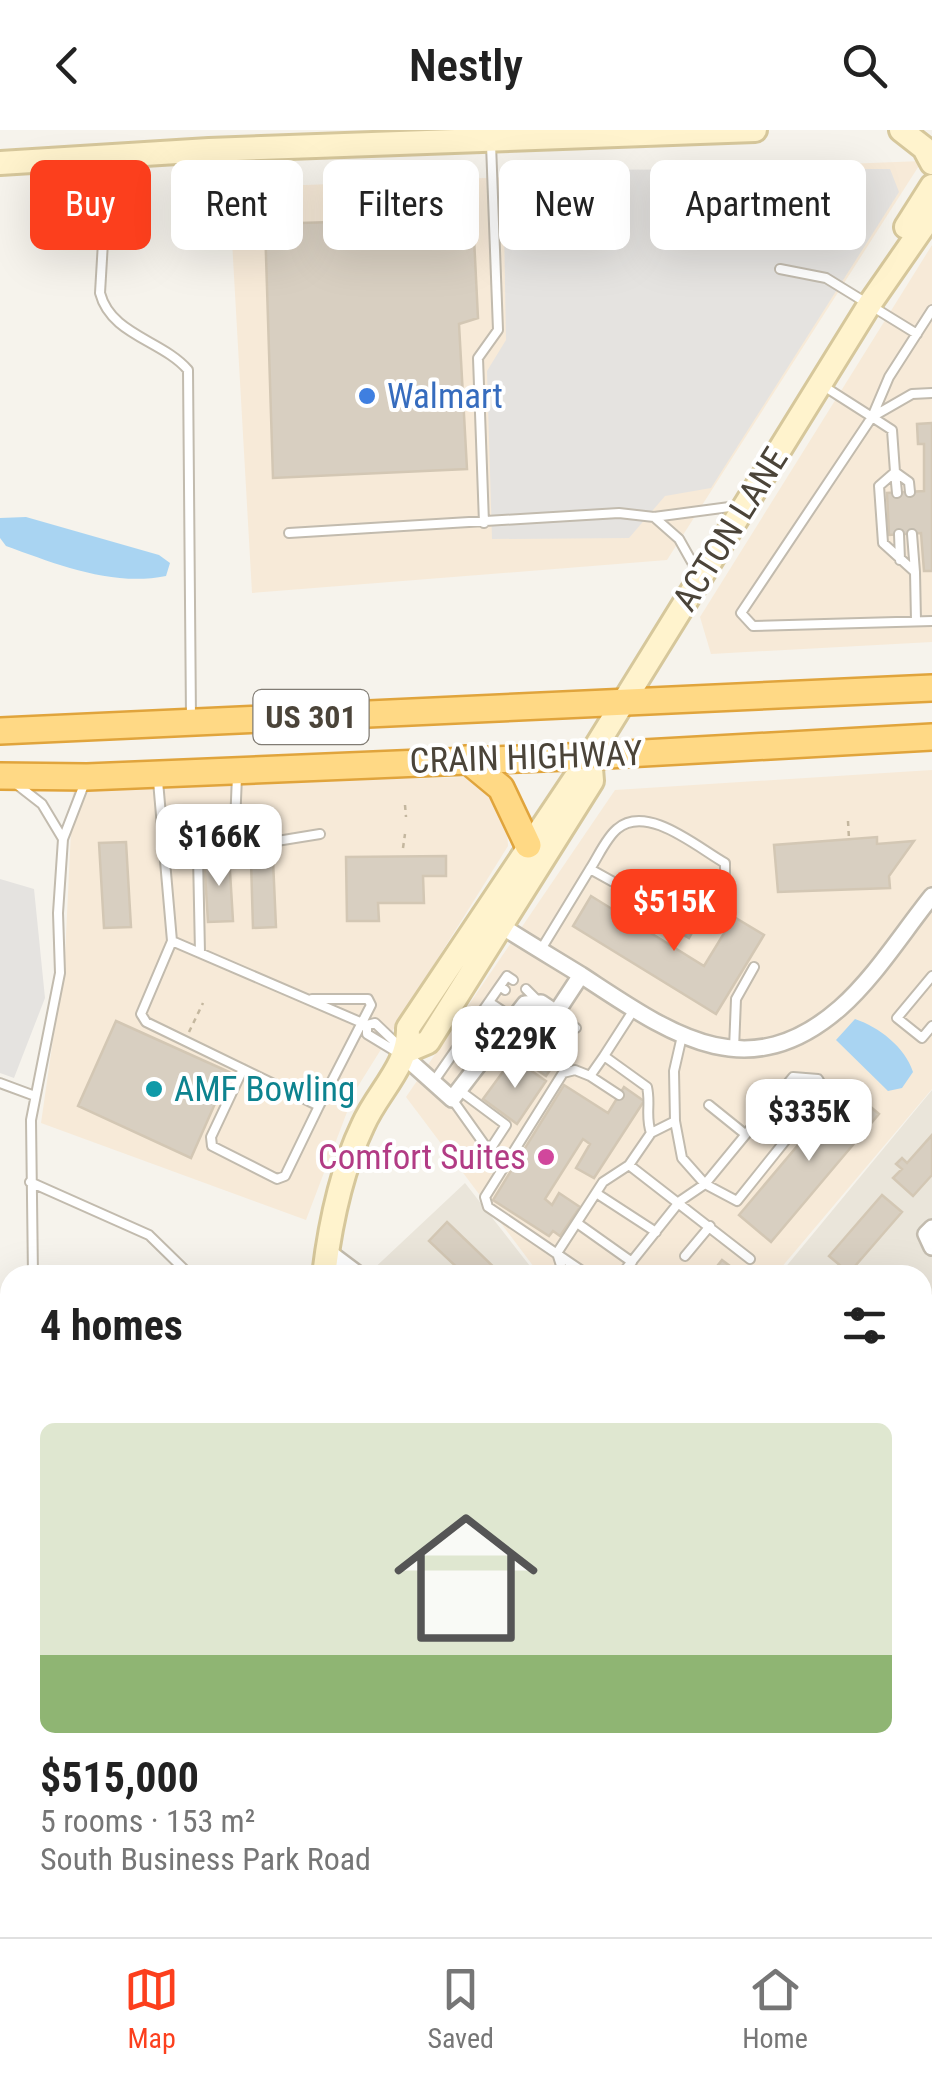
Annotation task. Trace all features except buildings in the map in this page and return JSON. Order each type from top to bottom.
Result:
[{"type":"highway","name":"CRAIN HIGHWAY","points":[[0,731],[932,688]]},
{"type":"highway","name":"CRAIN HIGHWAY","points":[[4,776],[87,777],[932,739]]},
{"type":"highway","points":[[466,759],[501,788],[528,845]]},
{"type":"main road","points":[[0,163],[387,137],[490,140],[755,130]]},
{"type":"main road","points":[[901,130],[924,148],[932,163]]},
{"type":"main road","name":"ACTON LANE","points":[[871,302],[866,288],[932,186]]},
{"type":"main road","name":"ACTON LANE","points":[[325,1265],[340,1188],[363,1124],[406,1053],[408,1028],[590,756],[871,302],[932,214]]},
{"type":"main road","name":"ACTON LANE","points":[[406,1053],[428,1042],[503,927],[592,781],[590,756]]},
{"type":"street","points":[[503,927],[633,1011],[682,1036],[734,1049],[786,1043],[818,1026],[844,1005],[932,896]]},
{"type":"street","points":[[406,1053],[434,1081],[455,1095],[528,999],[556,1013],[581,975]]},
{"type":"street","points":[[932,1228],[926,1234],[932,1246]]},
{"type":"street","points":[[327,1251],[346,1265]]},
{"type":"lane","points":[[484,523],[478,358],[498,330],[490,140]]},
{"type":"lane","points":[[108,156],[100,294],[104,307],[126,329],[158,344],[188,370],[186,519],[192,722]]},
{"type":"lane","points":[[780,269],[826,278],[871,302],[917,334]]},
{"type":"lane","points":[[932,310],[889,378],[872,416],[742,613],[753,626],[932,621]]},
{"type":"lane","points":[[820,384],[892,430],[897,493]]},
{"type":"lane","points":[[872,416],[912,394],[932,393]]},
{"type":"lane","points":[[895,472],[909,482],[910,492]]},
{"type":"lane","points":[[895,472],[879,486],[883,543],[915,572]]},
{"type":"lane","points":[[289,532],[618,513],[654,517],[746,503]]},
{"type":"lane","points":[[654,517],[679,539],[700,578]]},
{"type":"lane","points":[[899,534],[900,560]]},
{"type":"lane","points":[[912,534],[916,621]]},
{"type":"lane","points":[[234,848],[237,768]]},
{"type":"lane","points":[[157,771],[172,941],[141,1014],[146,1022],[318,1106]]},
{"type":"lane","points":[[4,776],[42,804],[64,840]]},
{"type":"lane","points":[[33,1265],[30,1182],[35,1096],[60,973],[58,913],[64,840],[87,777]]},
{"type":"lane","points":[[540,951],[617,829],[636,820],[653,822],[725,862],[725,874],[703,909]]},
{"type":"lane","points":[[200,953],[198,856],[320,834]]},
{"type":"lane","points":[[590,869],[664,910]]},
{"type":"lane","points":[[172,941],[364,1024],[375,1022],[406,1053]]},
{"type":"lane","points":[[734,1049],[736,999],[754,968]]},
{"type":"lane","points":[[434,1081],[507,976],[512,980]]},
{"type":"lane","points":[[932,976],[897,1018],[922,1038],[932,1026]]},
{"type":"lane","points":[[243,1069],[211,1137],[212,1146],[276,1178],[285,1176],[370,1006],[368,999],[309,999]]},
{"type":"lane","points":[[489,1002],[512,1018]]},
{"type":"lane","points":[[590,1076],[633,1011]]},
{"type":"lane","points":[[556,1013],[576,1028]]},
{"type":"lane","points":[[629,1265],[680,1202],[705,1184],[792,1077],[818,1079],[825,1092],[737,1201],[705,1184],[682,1158],[675,1121],[674,1071],[682,1036]]},
{"type":"lane","points":[[604,1056],[647,1087],[650,1099],[641,1113],[651,1133]]},
{"type":"lane","points":[[574,1265],[488,1207],[486,1190],[563,1073],[575,1070],[619,1095]]},
{"type":"lane","points":[[0,1083],[35,1096]]},
{"type":"lane","points":[[455,1095],[506,1125],[488,1151],[455,1095]]},
{"type":"lane","points":[[709,1105],[744,1134]]},
{"type":"lane","points":[[561,1265],[557,1253],[603,1182],[629,1165],[651,1133],[675,1121]]},
{"type":"lane","points":[[629,1165],[750,1260]]},
{"type":"lane","points":[[30,1182],[148,1234],[180,1265]]},
{"type":"lane","points":[[596,1193],[656,1232]]},
{"type":"lane","points":[[576,1223],[632,1262]]},
{"type":"lane","points":[[685,1256],[710,1226]]},
{"type":"path","points":[[405,805],[406,817]]},
{"type":"path","points":[[848,821],[849,839]]},
{"type":"path","points":[[403,848],[404,834]]},
{"type":"path","points":[[189,1034],[203,1003]]},
{"type":"shaded area","points":[[922,161],[866,249],[866,163]]},
{"type":"shaded area","points":[[866,169],[890,169],[899,192],[866,244]]},
{"type":"shaded area","points":[[630,170],[650,170],[650,250],[862,250],[711,488],[665,496],[629,538],[492,539],[487,371],[506,340],[504,250],[630,250]]},
{"type":"shaded area","points":[[630,172],[650,172],[650,250],[865,250],[667,560],[252,593],[233,250],[303,250],[303,185],[323,184],[323,250],[479,250],[479,178],[499,177],[499,250],[630,250]]},
{"type":"shaded area","points":[[932,245],[932,642],[711,654],[700,617]]},
{"type":"shaded area","points":[[932,770],[932,1089],[783,1265],[532,1265],[406,1097],[615,790]]},
{"type":"shaded area","points":[[467,777],[493,791],[506,816],[508,846],[355,1091],[306,1220],[41,1123],[65,956],[73,789]]},
{"type":"shaded area","points":[[0,879],[34,889],[45,998],[14,1078],[0,1073]]},
{"type":"shaded area","points":[[932,1090],[932,1265],[787,1265]]},
{"type":"shaded area","points":[[465,1183],[529,1265],[378,1265]]},
{"type":"water","points":[[26,517],[159,555],[170,563],[166,576],[105,576],[6,546],[0,538],[0,518]]},
{"type":"water","points":[[855,1019],[882,1033],[904,1054],[913,1072],[902,1088],[888,1091],[836,1040]]},
{"type":"place","name":"Walmart","points":[[367,396]]},
{"type":"place","name":"AMF Bowling","points":[[154,1089]]},
{"type":"place","name":"Comfort Suites","points":[[546,1157]]}]
